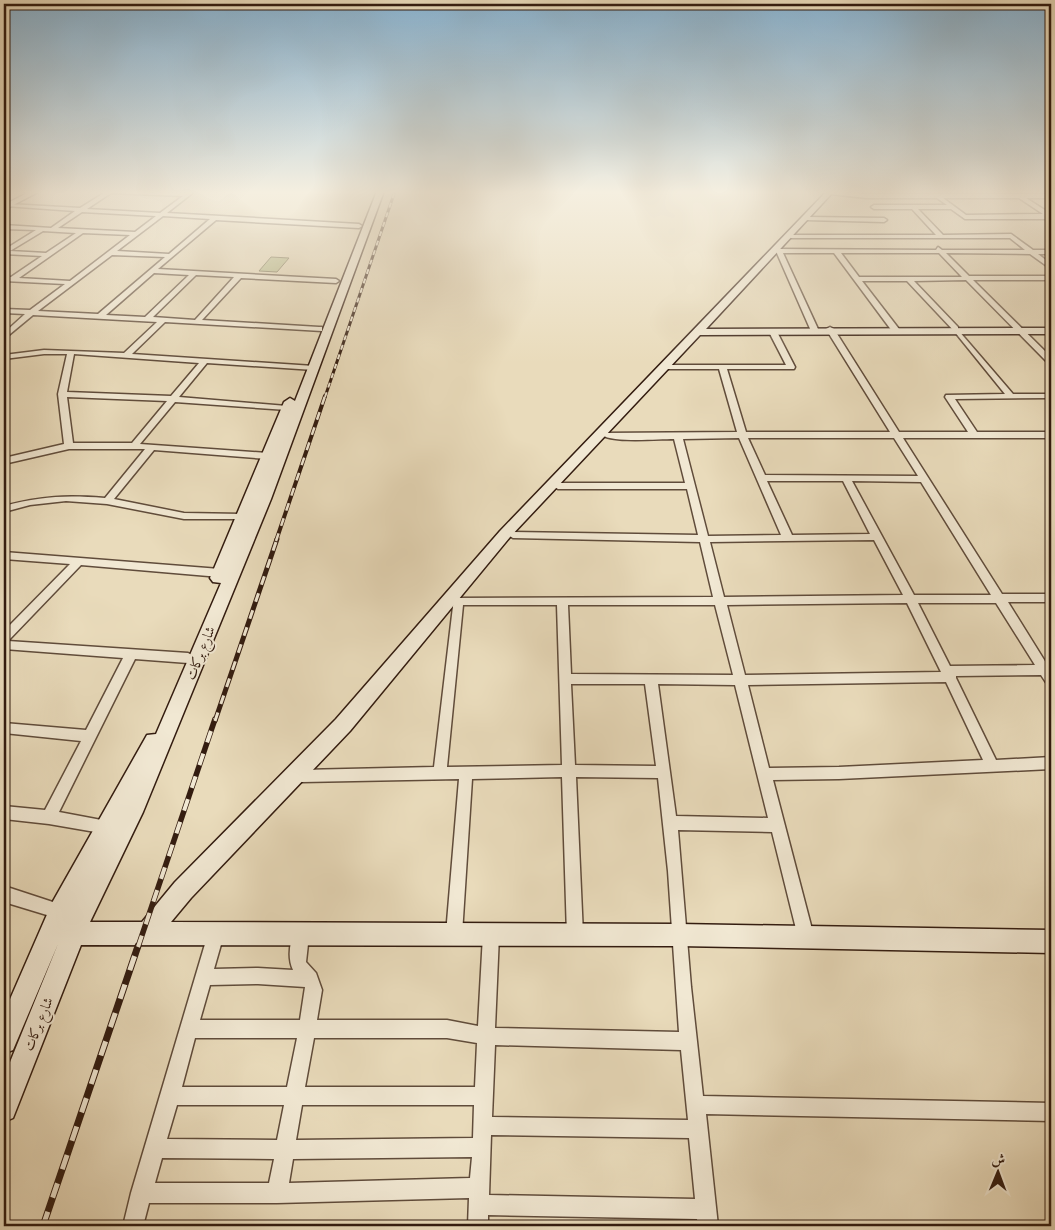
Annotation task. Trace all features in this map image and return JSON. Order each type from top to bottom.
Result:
[{"type":"street","points":[[12,280],[57,248]]},
{"type":"street","points":[[4,337],[14,326],[118,248]]},
{"type":"street","points":[[100,316],[180,248]]},
{"type":"street","name":"شارع بركات","points":[[4,1040],[60,911],[154,742],[287,408],[309,368],[319,329],[349,248]]},
{"type":"street","name":"شارع بركات","points":[[4,1109],[74,933],[103,870],[134,812],[232,572],[264,499],[309,368],[357,248]]},
{"type":"street","points":[[154,934],[188,884],[343,725],[430,628],[458,601],[513,535],[778,248]]},
{"type":"street","points":[[154,934],[356,721],[505,534],[781,248]]},
{"type":"street","points":[[937,248],[1051,361]]},
{"type":"street","points":[[1028,248],[1051,267]]},
{"type":"street","points":[[778,251],[1051,252]]},
{"type":"street","points":[[778,251],[814,329]]},
{"type":"street","points":[[836,251],[895,329]]},
{"type":"street","points":[[4,252],[48,255]]},
{"type":"street","points":[[112,253],[172,256]]},
{"type":"street","points":[[154,271],[336,280]]},
{"type":"street","points":[[146,319],[195,274]]},
{"type":"street","points":[[197,322],[239,276]]},
{"type":"street","points":[[858,278],[1051,278]]},
{"type":"street","points":[[4,279],[72,283]]},
{"type":"street","points":[[909,279],[956,330],[1010,395]]},
{"type":"street","points":[[4,310],[319,329]]},
{"type":"street","points":[[126,355],[163,320]]},
{"type":"street","points":[[701,330],[773,332],[895,329],[956,330]]},
{"type":"street","points":[[701,330],[1051,330]]},
{"type":"street","points":[[831,330],[1049,677]]},
{"type":"street","points":[[670,367],[791,367],[773,332]]},
{"type":"street","points":[[4,357],[44,352],[71,352],[309,368]]},
{"type":"street","points":[[69,446],[62,394],[63,382],[71,352]]},
{"type":"street","points":[[134,446],[204,362]]},
{"type":"street","points":[[722,367],[742,435],[763,478],[788,538]]},
{"type":"street","points":[[62,394],[287,408]]},
{"type":"street","points":[[974,435],[949,397],[1051,396]]},
{"type":"street","points":[[606,435],[678,437],[742,435],[1051,435]]},
{"type":"street","points":[[678,437],[806,937]]},
{"type":"street","points":[[4,461],[69,446],[134,446],[268,456]]},
{"type":"street","points":[[107,502],[152,447]]},
{"type":"street","points":[[763,478],[925,479]]},
{"type":"street","points":[[846,479],[949,674],[992,766]]},
{"type":"street","points":[[558,486],[690,486]]},
{"type":"street","points":[[4,509],[49,499],[107,502],[184,516],[242,517]]},
{"type":"street","points":[[513,535],[703,539],[877,538]]},
{"type":"street","points":[[4,554],[220,573]]},
{"type":"street","points":[[4,638],[80,560]]},
{"type":"street","points":[[458,601],[1051,598]]},
{"type":"street","points":[[440,773],[458,601]]},
{"type":"street","points":[[562,601],[574,935]]},
{"type":"street","points":[[4,645],[188,658]]},
{"type":"street","points":[[49,817],[131,654]]},
{"type":"street","points":[[564,679],[740,680],[949,674],[1049,677]]},
{"type":"street","points":[[141,1193],[277,1193],[479,1197],[707,1217],[678,935],[675,871],[670,823],[651,680]]},
{"type":"street","points":[[4,728],[89,736]]},
{"type":"street","points":[[765,774],[1051,763]]},
{"type":"street","points":[[302,776],[567,771],[664,772]]},
{"type":"street","points":[[454,934],[466,773]]},
{"type":"street","points":[[4,813],[49,817],[106,827]]},
{"type":"street","points":[[670,823],[778,825]]},
{"type":"street","points":[[4,894],[60,911]]},
{"type":"street","points":[[51,933],[678,935],[1051,942]]},
{"type":"street","points":[[133,1226],[216,934]]},
{"type":"street","points":[[277,1193],[314,990],[310,979],[301,970],[298,962],[301,935]]},
{"type":"street","points":[[478,1226],[491,935]]},
{"type":"street","points":[[203,977],[258,976],[310,979]]},
{"type":"street","points":[[188,1029],[447,1028],[486,1036],[688,1041]]},
{"type":"street","points":[[169,1096],[483,1096]]},
{"type":"street","points":[[696,1105],[1051,1112]]},
{"type":"street","points":[[482,1126],[698,1129]]},
{"type":"street","points":[[154,1148],[285,1150],[481,1147]]},
{"type":"green space","points":[[271,257],[289,258],[277,272],[259,271]]},
{"type":"railway","points":[[325,397],[375,248]]},
{"type":"railway","points":[[276,541],[325,396]]},
{"type":"railway","points":[[215,721],[277,539]]},
{"type":"railway","points":[[138,947],[215,719]]},
{"type":"railway","points":[[43,1226],[138,946]]}]
